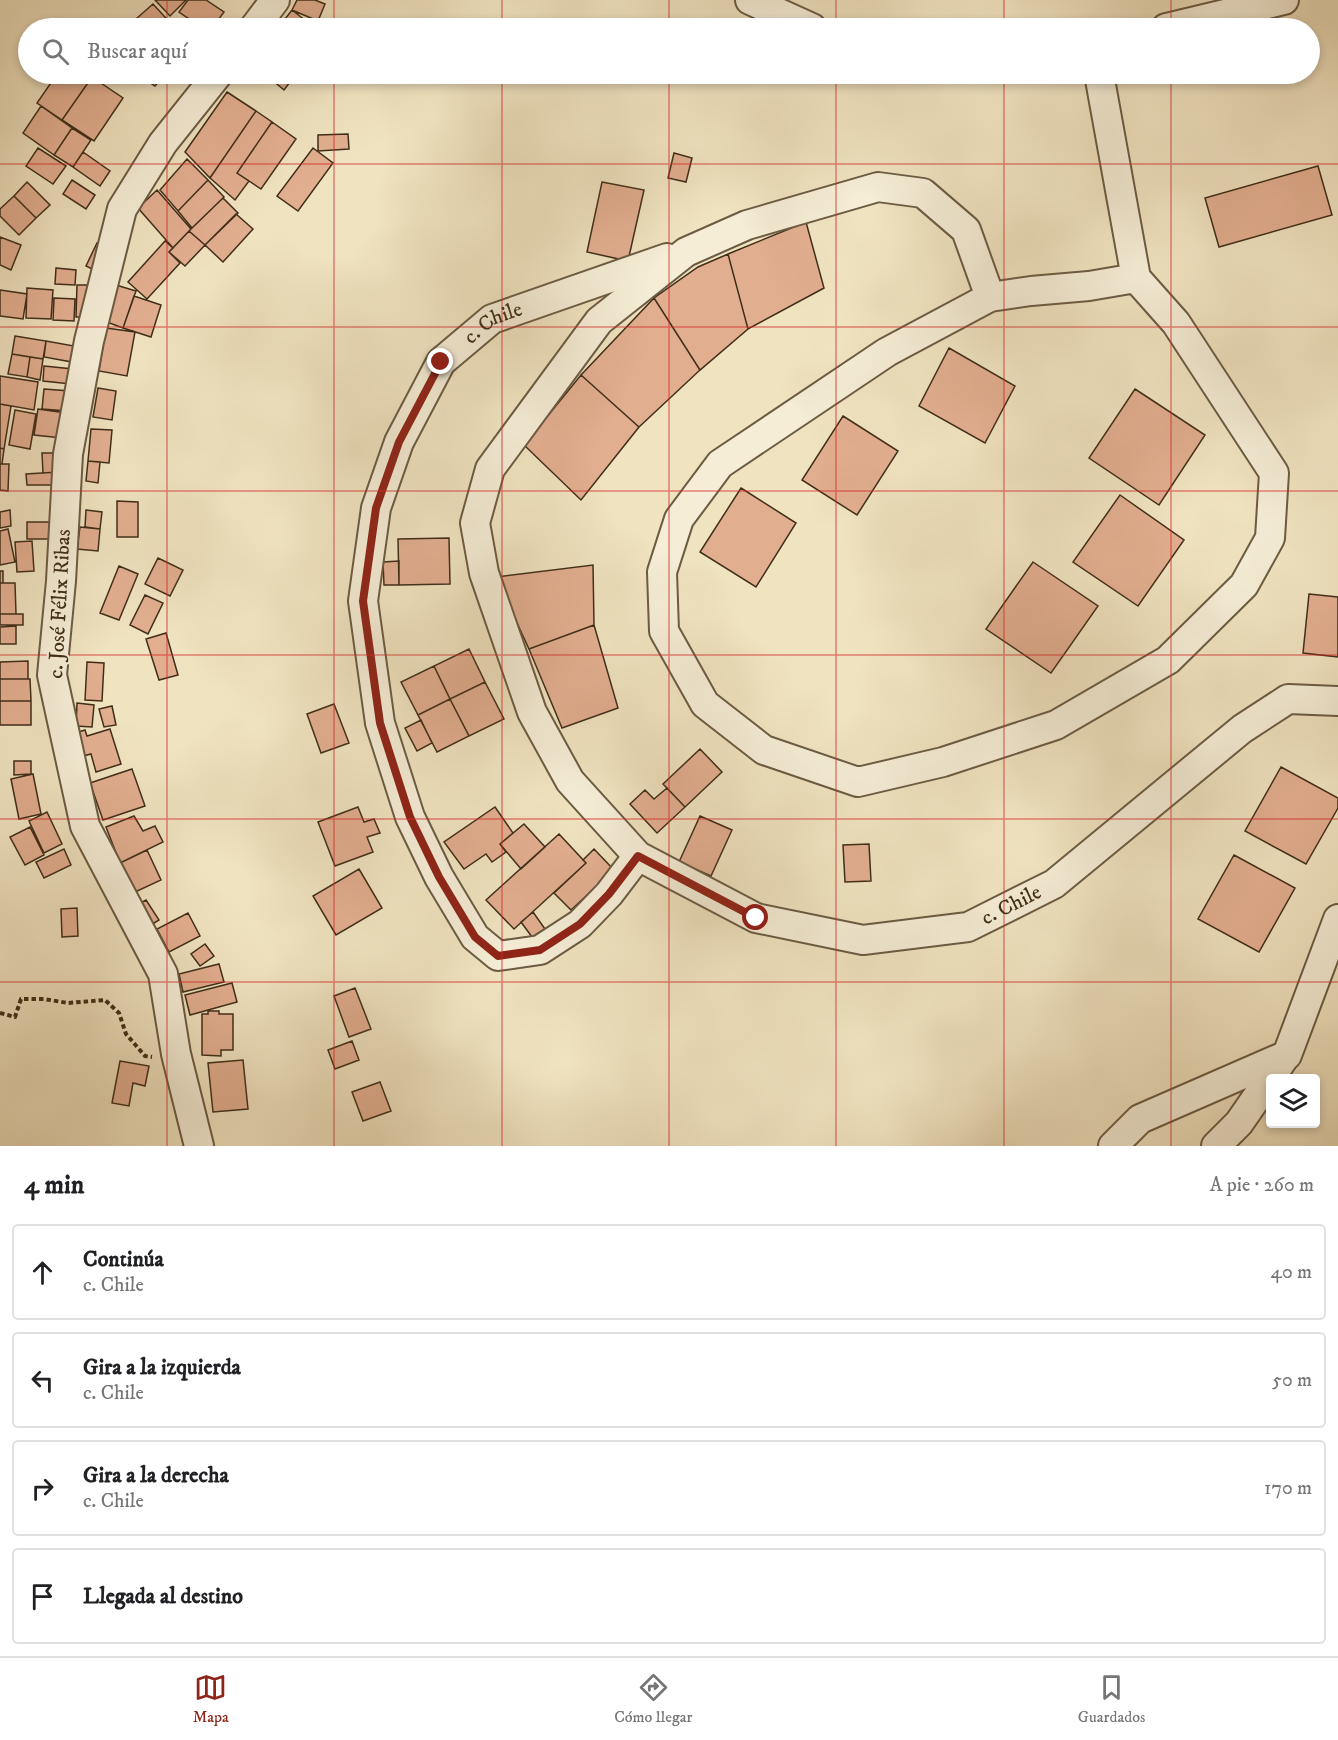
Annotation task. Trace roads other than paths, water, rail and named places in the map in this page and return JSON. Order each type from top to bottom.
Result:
[{"type":"street","points":[[262,18],[275,0]]},
{"type":"street","points":[[750,0],[790,18]]},
{"type":"street","points":[[1208,18],[1284,0]]},
{"type":"street","name":"c. José Félix Ribas","points":[[199,1146],[176,1054],[163,974],[85,826],[52,675],[62,581],[68,454],[89,341],[122,209],[163,143],[210,84]]},
{"type":"street","points":[[1101,84],[1136,278],[1176,323],[1274,473],[1270,538],[1244,585],[1167,660],[1056,725],[943,762],[858,782],[764,750],[705,704],[664,631],[662,572],[679,519],[720,464],[887,352],[990,297],[1089,286],[1136,278]]},
{"type":"street","name":"c. Chile","points":[[638,856],[609,894],[580,924],[540,950],[498,956],[475,937],[439,877],[410,817],[380,723],[363,601],[376,508],[399,442],[441,362],[492,319],[686,252],[747,225],[878,187],[924,193],[966,230],[990,297]]},
{"type":"street","name":"c. Chile","points":[[686,252],[599,321],[490,470],[475,523],[484,573],[532,712],[570,782],[638,856],[756,918],[863,940],[968,927],[1054,884],[1242,729],[1288,699],[1338,701]]},
{"type":"street","points":[[1216,1146],[1239,1123],[1287,1054],[1338,918]]},
{"type":"street","points":[[1113,1146],[1140,1119],[1287,1054]]}]
